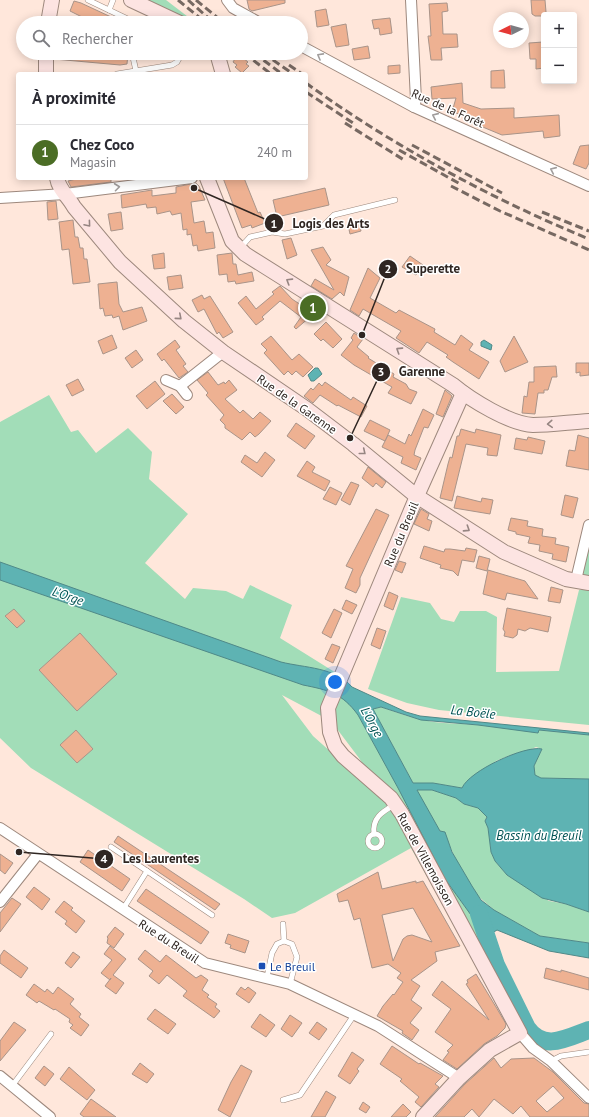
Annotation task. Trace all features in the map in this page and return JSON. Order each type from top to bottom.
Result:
[{"type":"main road","points":[[49,16],[52,0]]},
{"type":"main road","points":[[131,0],[165,16]]},
{"type":"main road","points":[[46,60],[46,72]]},
{"type":"main road","points":[[219,60],[222,72]]},
{"type":"main road","name":"Rue de la Garenne","points":[[58,180],[60,189],[120,262],[184,321],[223,352],[307,409],[418,496],[504,552],[566,579],[583,582]]},
{"type":"main road","points":[[208,180],[232,241],[240,248],[434,372],[463,393],[505,418],[520,423],[533,425],[589,421]]},
{"type":"main road","name":"Rue du Breuil","points":[[333,696],[463,393]]},
{"type":"main road","name":"Rue de Villemoisson","points":[[333,696],[328,708],[328,721],[335,746],[343,756],[395,804],[414,834],[520,1033]]},
{"type":"main road","points":[[423,1117],[459,1078],[490,1050],[520,1033]]},
{"type":"street","points":[[411,0],[416,100],[414,107]]},
{"type":"street","points":[[227,2],[247,16]]},
{"type":"street","name":"Rue de la Forêt","points":[[308,50],[414,107],[589,186]]},
{"type":"street","points":[[0,198],[65,194],[176,180]]},
{"type":"street","points":[[180,386],[223,352]]},
{"type":"street","points":[[166,380],[180,386],[187,395]]},
{"type":"street","name":"Rue de la Garenne","points":[[583,582],[589,525]]},
{"type":"street","name":"Rue du Breuil","points":[[0,828],[122,910],[205,963],[267,977],[290,984],[378,1026],[459,1078]]},
{"type":"street","points":[[0,902],[38,854]]},
{"type":"street","points":[[520,1033],[533,1048],[551,1061],[589,1098]]},
{"type":"street","points":[[0,1076],[50,1117]]},
{"type":"lane","points":[[88,0],[121,16]]},
{"type":"lane","points":[[109,10],[113,0]]},
{"type":"lane","points":[[134,60],[136,71]]},
{"type":"lane","points":[[129,72],[172,65],[178,60]]},
{"type":"lane","points":[[240,248],[250,237],[272,232],[285,234],[323,226],[334,215],[394,200]]},
{"type":"lane","points":[[374,834],[373,827],[378,815],[395,804]]},
{"type":"lane","points":[[111,847],[212,915]]},
{"type":"lane","points":[[122,910],[147,871]]},
{"type":"lane","points":[[283,924],[284,941]]},
{"type":"lane","points":[[267,977],[272,953],[277,944],[284,941],[292,944],[297,957],[290,984]]},
{"type":"lane","points":[[283,1100],[300,1095],[354,1015]]},
{"type":"lane","points":[[12,1086],[51,1034]]},
{"type":"lane","points":[[551,1061],[561,1056],[589,1052]]},
{"type":"green space","points":[[138,0],[166,0],[187,16],[173,16]]},
{"type":"green space","points":[[49,395],[71,432],[78,430],[96,453],[128,428],[152,452],[149,479],[188,514],[145,563],[185,599],[193,588],[226,591],[243,599],[250,585],[292,605],[280,638],[341,676],[341,696],[350,704],[358,715],[398,787],[445,879],[476,922],[483,939],[465,945],[411,848],[295,913],[272,918],[244,899],[31,768],[0,738],[0,422]],"holes":[[[282,695],[331,721],[359,758],[388,803],[313,736]]]},
{"type":"green space","points":[[589,540],[589,725],[439,710],[407,703],[368,689],[401,597],[430,603],[441,619],[454,622],[460,611],[486,611],[497,617],[496,672],[559,671],[579,590],[586,589],[583,571]]},
{"type":"green space","points":[[381,707],[413,718],[434,722],[499,726],[537,733],[539,730],[589,735],[589,779],[541,778],[534,775],[534,766],[542,749],[536,747],[496,761],[462,788],[433,783],[413,783],[373,709]]},
{"type":"green space","points":[[416,790],[432,790],[456,798],[464,804],[478,808],[487,817],[485,821],[488,828],[491,852],[495,861],[507,875],[549,901],[566,904],[589,912],[589,943],[540,936],[494,910],[478,896],[456,860],[445,835],[440,831]]},
{"type":"water","points":[[484,340],[492,345],[491,350],[481,346],[481,342]]},
{"type":"water","points":[[315,368],[318,368],[322,374],[314,381],[311,381],[308,375]]},
{"type":"water","points":[[0,562],[281,662],[328,672],[345,680],[352,687],[406,712],[420,716],[589,733],[589,735],[539,730],[538,733],[478,725],[421,720],[381,707],[373,709],[413,783],[433,783],[462,788],[475,774],[486,767],[511,755],[534,749],[542,749],[534,766],[535,775],[541,778],[589,779],[589,912],[542,898],[507,875],[495,861],[491,852],[488,828],[485,821],[487,817],[478,808],[464,804],[456,798],[432,790],[417,790],[440,831],[445,832],[452,852],[481,900],[494,910],[540,936],[589,943],[589,958],[549,951],[497,930],[483,939],[476,922],[445,879],[358,715],[340,697],[327,691],[303,685],[0,580]]},
{"type":"building","points":[[247,0],[285,0],[285,3],[252,11],[249,9]]},
{"type":"building","points":[[531,0],[545,0],[546,12],[541,12],[541,16],[535,16],[532,14]]},
{"type":"building","points":[[74,1],[109,16],[80,16],[70,11]]},
{"type":"building","points":[[447,3],[448,11],[442,12],[443,34],[457,34],[458,47],[441,48],[442,60],[431,60],[428,36],[431,36],[429,4]]},
{"type":"building","points":[[326,9],[329,25],[317,27],[315,11]]},
{"type":"building","points":[[390,18],[392,33],[380,35],[379,28],[374,29],[372,20]]},
{"type":"building","points":[[346,24],[349,45],[336,47],[331,27]]},
{"type":"building","points":[[541,42],[541,68],[536,69],[536,59],[530,59],[529,43]]},
{"type":"building","points":[[368,46],[370,58],[354,60],[352,49]]},
{"type":"building","points":[[65,60],[127,60],[127,64],[120,65]]},
{"type":"building","points":[[234,60],[246,60],[248,62],[246,64],[249,66],[243,72],[241,72],[235,67],[237,65],[233,62]]},
{"type":"building","points":[[400,65],[400,73],[388,74],[388,66]]},
{"type":"building","points":[[504,70],[505,88],[491,88],[491,71]]},
{"type":"building","points":[[462,83],[463,103],[481,109],[514,108],[514,118],[559,115],[560,136],[544,138],[543,131],[502,135],[473,123],[474,118],[452,112],[456,98],[432,99],[431,87]]},
{"type":"building","points":[[589,145],[589,163],[586,169],[573,164],[580,146]]},
{"type":"building","points":[[111,180],[111,182],[71,187],[68,181]]},
{"type":"building","points":[[224,180],[245,180],[258,213],[260,212],[265,223],[252,228],[251,225],[242,228]]},
{"type":"building","points":[[196,183],[199,186],[205,200],[191,202],[194,223],[204,221],[206,233],[213,232],[215,248],[198,251],[197,245],[193,246],[191,234],[187,235],[187,229],[183,230],[181,213],[172,215],[170,211],[157,214],[156,207],[147,208],[146,204],[122,208],[121,195],[152,190],[152,196],[176,193],[176,187]]},
{"type":"building","points":[[325,188],[329,205],[277,217],[273,200]]},
{"type":"building","points":[[56,201],[58,219],[48,220],[47,202]]},
{"type":"building","points":[[121,212],[123,229],[111,231],[108,214]]},
{"type":"building","points":[[73,220],[75,237],[78,237],[80,248],[83,248],[84,259],[87,259],[90,282],[73,284],[69,249],[62,250],[59,222]]},
{"type":"building","points":[[359,222],[361,231],[350,234],[348,225]]},
{"type":"building","points":[[291,238],[297,255],[287,259],[282,240]]},
{"type":"building","points":[[323,247],[331,260],[326,265],[349,277],[344,296],[340,292],[332,299],[311,286],[315,279],[334,290],[311,250]]},
{"type":"building","points":[[164,253],[165,268],[154,269],[152,255]]},
{"type":"building","points":[[232,253],[233,264],[236,264],[238,275],[252,272],[254,281],[236,284],[235,281],[228,282],[227,274],[219,275],[217,255]]},
{"type":"building","points":[[410,256],[423,265],[416,275],[402,267]]},
{"type":"building","points":[[368,268],[380,278],[370,298],[396,313],[399,310],[435,329],[434,332],[455,345],[461,335],[473,344],[469,350],[489,362],[479,379],[446,357],[448,355],[427,342],[419,353],[396,338],[401,331],[363,309],[359,316],[350,310]]},
{"type":"building","points":[[181,275],[183,288],[169,290],[167,277]]},
{"type":"building","points":[[117,282],[119,304],[123,312],[142,307],[147,321],[123,330],[119,316],[113,318],[112,315],[105,316],[103,308],[100,309],[98,284]]},
{"type":"building","points":[[280,286],[292,299],[307,309],[310,305],[318,310],[296,329],[294,327],[301,317],[280,301],[262,317],[264,319],[256,325],[238,303],[246,296],[256,309],[274,294],[272,292]]},
{"type":"building","points":[[202,295],[204,299],[210,296],[233,332],[223,338],[219,332],[217,334],[204,309],[198,312],[192,300]]},
{"type":"building","points":[[326,322],[342,339],[333,348],[323,339],[321,341],[314,334]]},
{"type":"building","points":[[354,333],[363,339],[357,347],[369,357],[368,358],[394,374],[393,377],[406,384],[409,389],[417,392],[411,404],[388,393],[392,387],[354,365],[341,355],[353,340],[351,338]]},
{"type":"building","points":[[112,335],[117,348],[103,354],[98,341]]},
{"type":"building","points":[[271,336],[292,360],[299,354],[313,367],[303,377],[296,371],[292,375],[288,371],[284,375],[264,353],[267,350],[261,344]]},
{"type":"building","points":[[514,336],[528,362],[505,372],[500,361]]},
{"type":"building","points":[[175,340],[180,347],[176,350],[186,364],[183,366],[188,372],[179,378],[164,359],[162,361],[157,354]]},
{"type":"building","points":[[136,350],[143,360],[132,368],[125,358]]},
{"type":"building","points":[[576,363],[589,363],[589,375],[580,376],[580,372],[576,373]]},
{"type":"building","points":[[556,366],[557,377],[552,377],[548,390],[544,390],[544,393],[538,393],[535,414],[522,413],[524,396],[527,397],[529,382],[534,382],[534,367]]},
{"type":"building","points":[[208,372],[218,385],[224,382],[225,384],[229,380],[237,390],[225,399],[240,413],[243,410],[253,419],[260,412],[271,421],[259,434],[255,437],[250,432],[242,440],[225,428],[225,425],[220,420],[224,415],[206,395],[208,393],[197,380]]},
{"type":"building","points":[[78,379],[84,390],[72,396],[66,385]]},
{"type":"building","points":[[155,381],[165,394],[147,409],[136,396]]},
{"type":"building","points":[[325,382],[351,400],[353,397],[367,406],[361,417],[338,405],[337,406],[320,395],[313,403],[304,396],[311,388],[313,390],[319,383],[322,386]]},
{"type":"building","points":[[445,390],[452,396],[443,417],[436,414]]},
{"type":"building","points":[[172,394],[184,407],[176,414],[163,401]]},
{"type":"building","points":[[423,409],[434,415],[428,428],[424,427],[415,450],[414,455],[421,458],[416,470],[401,463],[403,457],[382,447],[388,435],[405,444],[409,434],[411,436]]},
{"type":"building","points":[[370,420],[390,430],[385,441],[364,431]]},
{"type":"building","points":[[296,423],[315,436],[305,449],[287,436]]},
{"type":"building","points":[[461,429],[475,433],[476,429],[501,435],[497,456],[487,455],[488,448],[466,444],[452,501],[440,498],[450,457],[452,458],[457,436],[459,436]]},
{"type":"building","points":[[578,435],[589,438],[589,470],[566,466],[569,450],[575,451]]},
{"type":"building","points":[[528,437],[545,441],[542,454],[514,449],[516,438],[527,440]]},
{"type":"building","points":[[265,452],[275,460],[262,477],[241,462],[245,455],[257,463]]},
{"type":"building","points":[[307,461],[315,467],[312,472],[330,481],[325,491],[297,476]]},
{"type":"building","points":[[368,467],[386,482],[382,488],[376,483],[373,487],[362,478]]},
{"type":"building","points":[[351,482],[359,485],[350,505],[341,500]]},
{"type":"building","points":[[330,487],[342,493],[336,505],[323,499]]},
{"type":"building","points":[[565,495],[578,498],[573,518],[561,515]]},
{"type":"building","points":[[457,496],[481,502],[482,498],[493,500],[490,514],[454,508]]},
{"type":"building","points":[[376,509],[389,515],[360,578],[360,585],[356,593],[345,588],[353,569],[346,566]]},
{"type":"building","points":[[421,509],[429,514],[427,519],[432,521],[429,531],[414,524]]},
{"type":"building","points":[[511,518],[528,521],[527,526],[543,529],[542,536],[556,538],[555,544],[569,547],[566,562],[552,559],[553,554],[539,551],[540,545],[528,543],[530,537],[516,534],[516,532],[508,530]]},
{"type":"building","points":[[424,546],[444,552],[445,549],[465,551],[466,548],[477,550],[474,562],[462,560],[458,576],[453,571],[440,568],[441,565],[420,558]]},
{"type":"building","points":[[479,556],[490,559],[487,571],[476,568]]},
{"type":"building","points":[[399,561],[406,563],[402,573],[395,570]]},
{"type":"building","points":[[488,570],[525,581],[538,599],[507,593],[505,600],[483,594]]},
{"type":"building","points":[[551,587],[563,590],[560,603],[548,601]]},
{"type":"building","points":[[389,592],[398,596],[393,610],[384,606]]},
{"type":"building","points":[[346,600],[357,605],[352,614],[342,609]]},
{"type":"building","points":[[507,608],[551,617],[548,632],[530,628],[525,631],[518,629],[517,635],[513,638],[504,636],[505,632],[503,629]]},
{"type":"building","points":[[14,609],[25,621],[17,628],[5,616]]},
{"type":"building","points":[[334,609],[342,613],[331,638],[322,633]]},
{"type":"building","points":[[377,628],[386,631],[380,649],[371,645]]},
{"type":"building","points":[[80,633],[117,674],[77,711],[39,670]]},
{"type":"building","points":[[332,644],[340,647],[333,663],[325,659]]},
{"type":"building","points":[[76,730],[93,749],[77,763],[60,745]]},
{"type":"building","points":[[118,836],[220,904],[215,910],[114,842]]},
{"type":"building","points":[[88,850],[130,879],[122,891],[80,862]]},
{"type":"building","points":[[0,854],[13,863],[5,874],[0,870]]},
{"type":"building","points":[[378,872],[382,889],[416,881],[416,883],[423,881],[460,946],[435,952],[437,961],[411,980],[420,986],[411,1000],[422,1008],[410,1023],[419,1030],[412,1040],[402,1033],[403,1031],[377,1016],[383,1006],[393,994],[394,995],[403,982],[397,978],[401,973],[388,964],[372,968],[360,918],[354,920],[348,900],[339,902],[337,894]],"holes":[[[413,908],[432,942],[412,935],[407,936],[403,939],[393,961],[382,915]]]},
{"type":"building","points":[[34,887],[50,899],[42,910],[26,897]]},
{"type":"building","points":[[146,889],[209,932],[201,944],[137,901]]},
{"type":"building","points":[[12,898],[21,904],[0,932],[0,913]]},
{"type":"building","points":[[64,901],[73,908],[71,910],[85,921],[76,933],[65,924],[67,921],[55,912]]},
{"type":"building","points":[[115,927],[124,934],[114,948],[107,943],[107,937]]},
{"type":"building","points":[[228,934],[249,941],[245,953],[230,948],[231,945],[225,943]]},
{"type":"building","points":[[110,946],[126,959],[113,975],[124,983],[116,994],[105,986],[110,980],[101,973],[112,960],[104,954]]},
{"type":"building","points":[[4,950],[28,968],[21,978],[0,963],[0,956]]},
{"type":"building","points":[[145,950],[160,962],[166,955],[196,978],[201,975],[208,980],[202,990],[209,995],[207,997],[217,1004],[215,1007],[220,1011],[214,1018],[183,996],[187,991],[167,975],[159,984],[149,976],[153,971],[138,959]]},
{"type":"building","points":[[73,952],[80,957],[71,968],[65,963]]},
{"type":"building","points":[[546,968],[561,972],[561,970],[589,978],[589,990],[544,978]]},
{"type":"building","points":[[476,974],[506,1024],[505,1028],[497,1036],[484,1044],[457,1069],[443,1060],[449,1052],[447,1051],[453,1045],[435,1032],[451,1009],[432,995],[442,981],[489,1020],[466,984],[468,983],[467,980]]},
{"type":"building","points":[[34,984],[45,992],[47,989],[53,994],[58,987],[74,999],[70,1004],[81,1014],[79,1017],[89,1025],[81,1036],[70,1028],[73,1025],[69,1022],[70,1019],[39,1001],[37,1003],[26,995]]},
{"type":"building","points":[[241,987],[245,990],[248,987],[256,993],[249,1003],[236,994]]},
{"type":"building","points":[[155,1009],[176,1024],[168,1034],[147,1019]]},
{"type":"building","points":[[260,1014],[275,1025],[266,1037],[251,1027]]},
{"type":"building","points":[[290,1015],[302,1023],[292,1037],[281,1029]]},
{"type":"building","points":[[14,1022],[26,1030],[0,1061],[0,1041]]},
{"type":"building","points":[[317,1022],[327,1029],[319,1040],[309,1033]]},
{"type":"building","points":[[392,1046],[419,1064],[420,1063],[443,1076],[435,1084],[439,1087],[421,1107],[415,1102],[419,1097],[400,1081],[402,1079],[380,1064]]},
{"type":"building","points":[[352,1052],[364,1060],[357,1069],[359,1071],[350,1084],[338,1076]]},
{"type":"building","points":[[494,1058],[501,1068],[511,1059],[534,1058],[553,1072],[584,1103],[589,1104],[589,1117],[530,1117],[521,1106],[513,1114],[494,1099],[479,1117],[472,1109],[464,1117],[435,1117],[465,1084]],"holes":[[[553,1086],[564,1098],[547,1112],[536,1101]]]},
{"type":"building","points":[[140,1063],[154,1074],[147,1083],[132,1074]]},
{"type":"building","points":[[241,1065],[252,1071],[230,1117],[218,1110]]},
{"type":"building","points":[[44,1066],[54,1074],[45,1086],[35,1078]]},
{"type":"building","points":[[69,1067],[95,1090],[87,1100],[60,1079]]},
{"type":"building","points":[[326,1091],[336,1097],[325,1117],[311,1117]]},
{"type":"building","points":[[91,1099],[116,1117],[84,1117],[80,1114]]},
{"type":"building","points":[[363,1102],[370,1107],[366,1113],[359,1109]]},
{"type":"building","points":[[403,1104],[411,1112],[406,1117],[391,1117]]},
{"type":"waterway","points":[[479,914],[496,965],[527,1028],[541,1040],[548,1041],[564,1039],[589,1030]]},
{"type":"railway","points":[[178,0],[197,16]]},
{"type":"railway","points":[[188,0],[206,16]]},
{"type":"railway","points":[[196,0],[215,16]]},
{"type":"railway","points":[[253,60],[268,72]]},
{"type":"railway","points":[[263,60],[279,72]]},
{"type":"railway","points":[[273,60],[290,72]]},
{"type":"railway","points":[[289,65],[299,72]]},
{"type":"railway","points":[[308,84],[373,128],[443,169],[515,206],[589,239]]},
{"type":"railway","points":[[308,93],[353,123]]},
{"type":"railway","points":[[345,123],[404,160]]},
{"type":"railway","points":[[412,145],[502,193]]},
{"type":"railway","points":[[399,150],[462,185]]},
{"type":"railway","points":[[451,186],[500,211],[589,250]]},
{"type":"railway","points":[[542,212],[589,231]]},
{"type":"place","name":"Logis des Arts","points":[[194,188]]},
{"type":"place","name":"Chez Coco","points":[[313,308]]},
{"type":"place","name":"Superette","points":[[362,335]]},
{"type":"place","name":"Garenne","points":[[350,438]]},
{"type":"place","name":"Les Laurentes","points":[[19,852]]},
{"type":"place","name":"Le Breuil","points":[[262,966]]},
{"type":"water label","name":"L'Orge","points":[[68,596]]},
{"type":"water label","name":"La Boële","points":[[473,712]]},
{"type":"water label","name":"L'Orge","points":[[372,722]]},
{"type":"water label","name":"Bassin du Breuil","points":[[539,835]]}]
